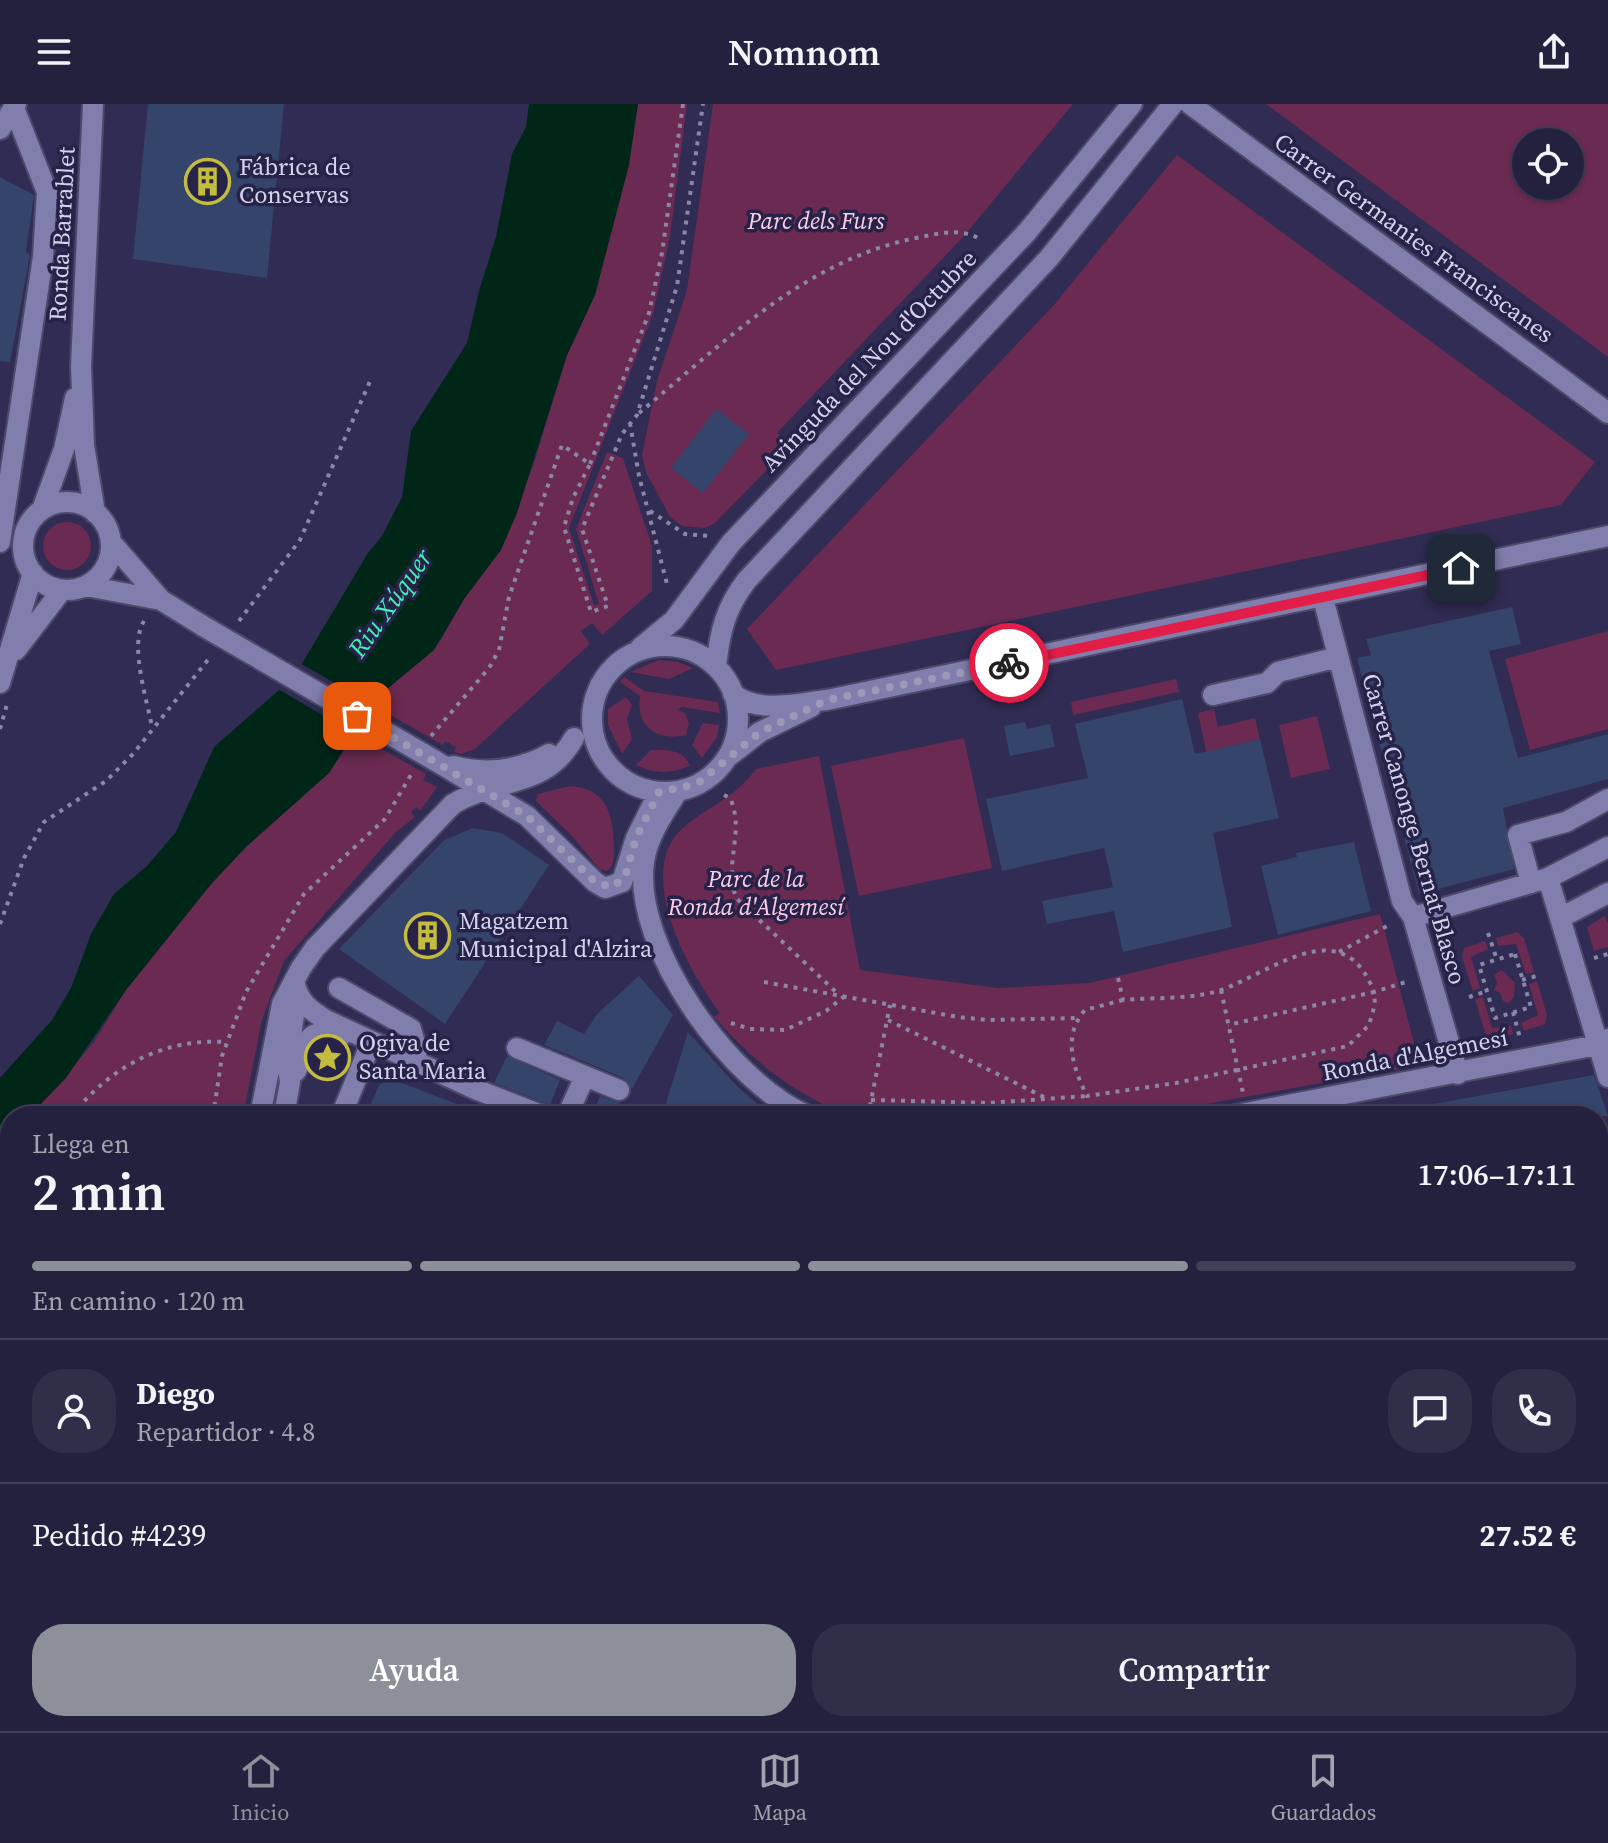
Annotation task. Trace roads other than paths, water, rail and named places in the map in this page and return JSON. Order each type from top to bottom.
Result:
[{"type":"street","name":"Ronda Barrablet","points":[[81,366],[93,104]]},
{"type":"street","name":"Avinguda del Nou d'Octubre","points":[[640,648],[674,620],[731,543],[1027,232],[1132,104]]},
{"type":"street","points":[[716,666],[721,626],[730,602],[747,580],[1049,258],[1173,104]]},
{"type":"street","name":"Carrer Germanies Franciscanes","points":[[1190,104],[1608,413]]},
{"type":"street","points":[[0,129],[15,106]]},
{"type":"street","points":[[0,542],[8,435],[43,257],[47,192],[15,106]]},
{"type":"street","points":[[81,366],[64,449],[42,510],[25,534],[25,559],[44,584],[62,590],[86,586],[161,600]]},
{"type":"street","points":[[81,366],[84,445],[95,513]]},
{"type":"street","points":[[42,510],[70,502],[95,513],[107,527],[111,542],[107,565],[86,586]]},
{"type":"street","points":[[733,694],[763,706],[827,700],[1608,536]]},
{"type":"street","points":[[111,542],[161,600],[527,816],[588,877],[605,888],[618,885],[625,877],[636,838],[669,791]]},
{"type":"street","points":[[0,683],[33,573]]},
{"type":"street","points":[[9,660],[62,590]]},
{"type":"street","name":"Carrer Canonge Bernat Blasco","points":[[1323,598],[1402,901],[1413,917],[1458,1074]]},
{"type":"street","points":[[262,1106],[282,1004],[296,988],[315,948],[453,804],[481,790],[502,787],[547,770],[564,757],[600,684],[613,665],[640,648],[676,647],[696,653],[716,666],[733,694],[737,727],[726,759]]},
{"type":"street","points":[[1213,695],[1267,683],[1278,672],[1338,657]]},
{"type":"street","points":[[594,701],[594,736],[611,768],[641,788],[669,791],[697,784],[760,732],[827,700]]},
{"type":"street","points":[[434,760],[471,771],[496,771],[537,761],[574,738]]},
{"type":"street","points":[[669,791],[644,859],[646,908],[657,949],[691,1005],[743,1066],[789,1106]]},
{"type":"street","points":[[1608,799],[1566,822],[1518,835],[1560,918],[1603,1042],[1608,1077]]},
{"type":"street","points":[[1413,917],[1540,881],[1608,847]]},
{"type":"street","points":[[1560,918],[1608,893]]},
{"type":"street","points":[[296,988],[307,1008],[368,1042],[521,1106]]},
{"type":"street","points":[[290,1082],[287,1061],[296,988]]},
{"type":"street","points":[[339,988],[411,1029],[417,1050],[415,1061]]},
{"type":"street","points":[[286,1106],[290,1082],[303,1047],[311,1036],[321,1031],[368,1042]]},
{"type":"street","points":[[345,1106],[368,1042]]},
{"type":"street","name":"Ronda d'Algemesí","points":[[1257,1106],[1458,1074],[1603,1042]]},
{"type":"street","points":[[517,1048],[619,1090]]},
{"type":"street","points":[[572,1106],[585,1076]]},
{"type":"water","name":"Riu Xúquer","points":[[529,104],[638,104],[629,165],[595,295],[567,355],[517,513],[501,550],[464,599],[434,650],[375,699],[329,773],[246,847],[212,883],[126,990],[66,1078],[39,1106],[0,1106],[0,1078],[52,1020],[71,988],[91,934],[114,894],[147,866],[176,832],[214,747],[294,677],[368,553],[382,536],[402,497],[411,431],[467,343],[496,237],[512,154],[526,127]]},
{"type":"place","name":"Fábrica de Conservas","points":[[208,181]]},
{"type":"place","name":"Magatzem Municipal d'Alzira","points":[[428,935]]},
{"type":"place","name":"Ogiva de Santa Maria","points":[[328,1057]]},
{"type":"park label","name":"Parc dels Furs","points":[[816,221]]},
{"type":"park label","name":"Parc de la Ronda d'Algemesí","points":[[756,893]]}]
